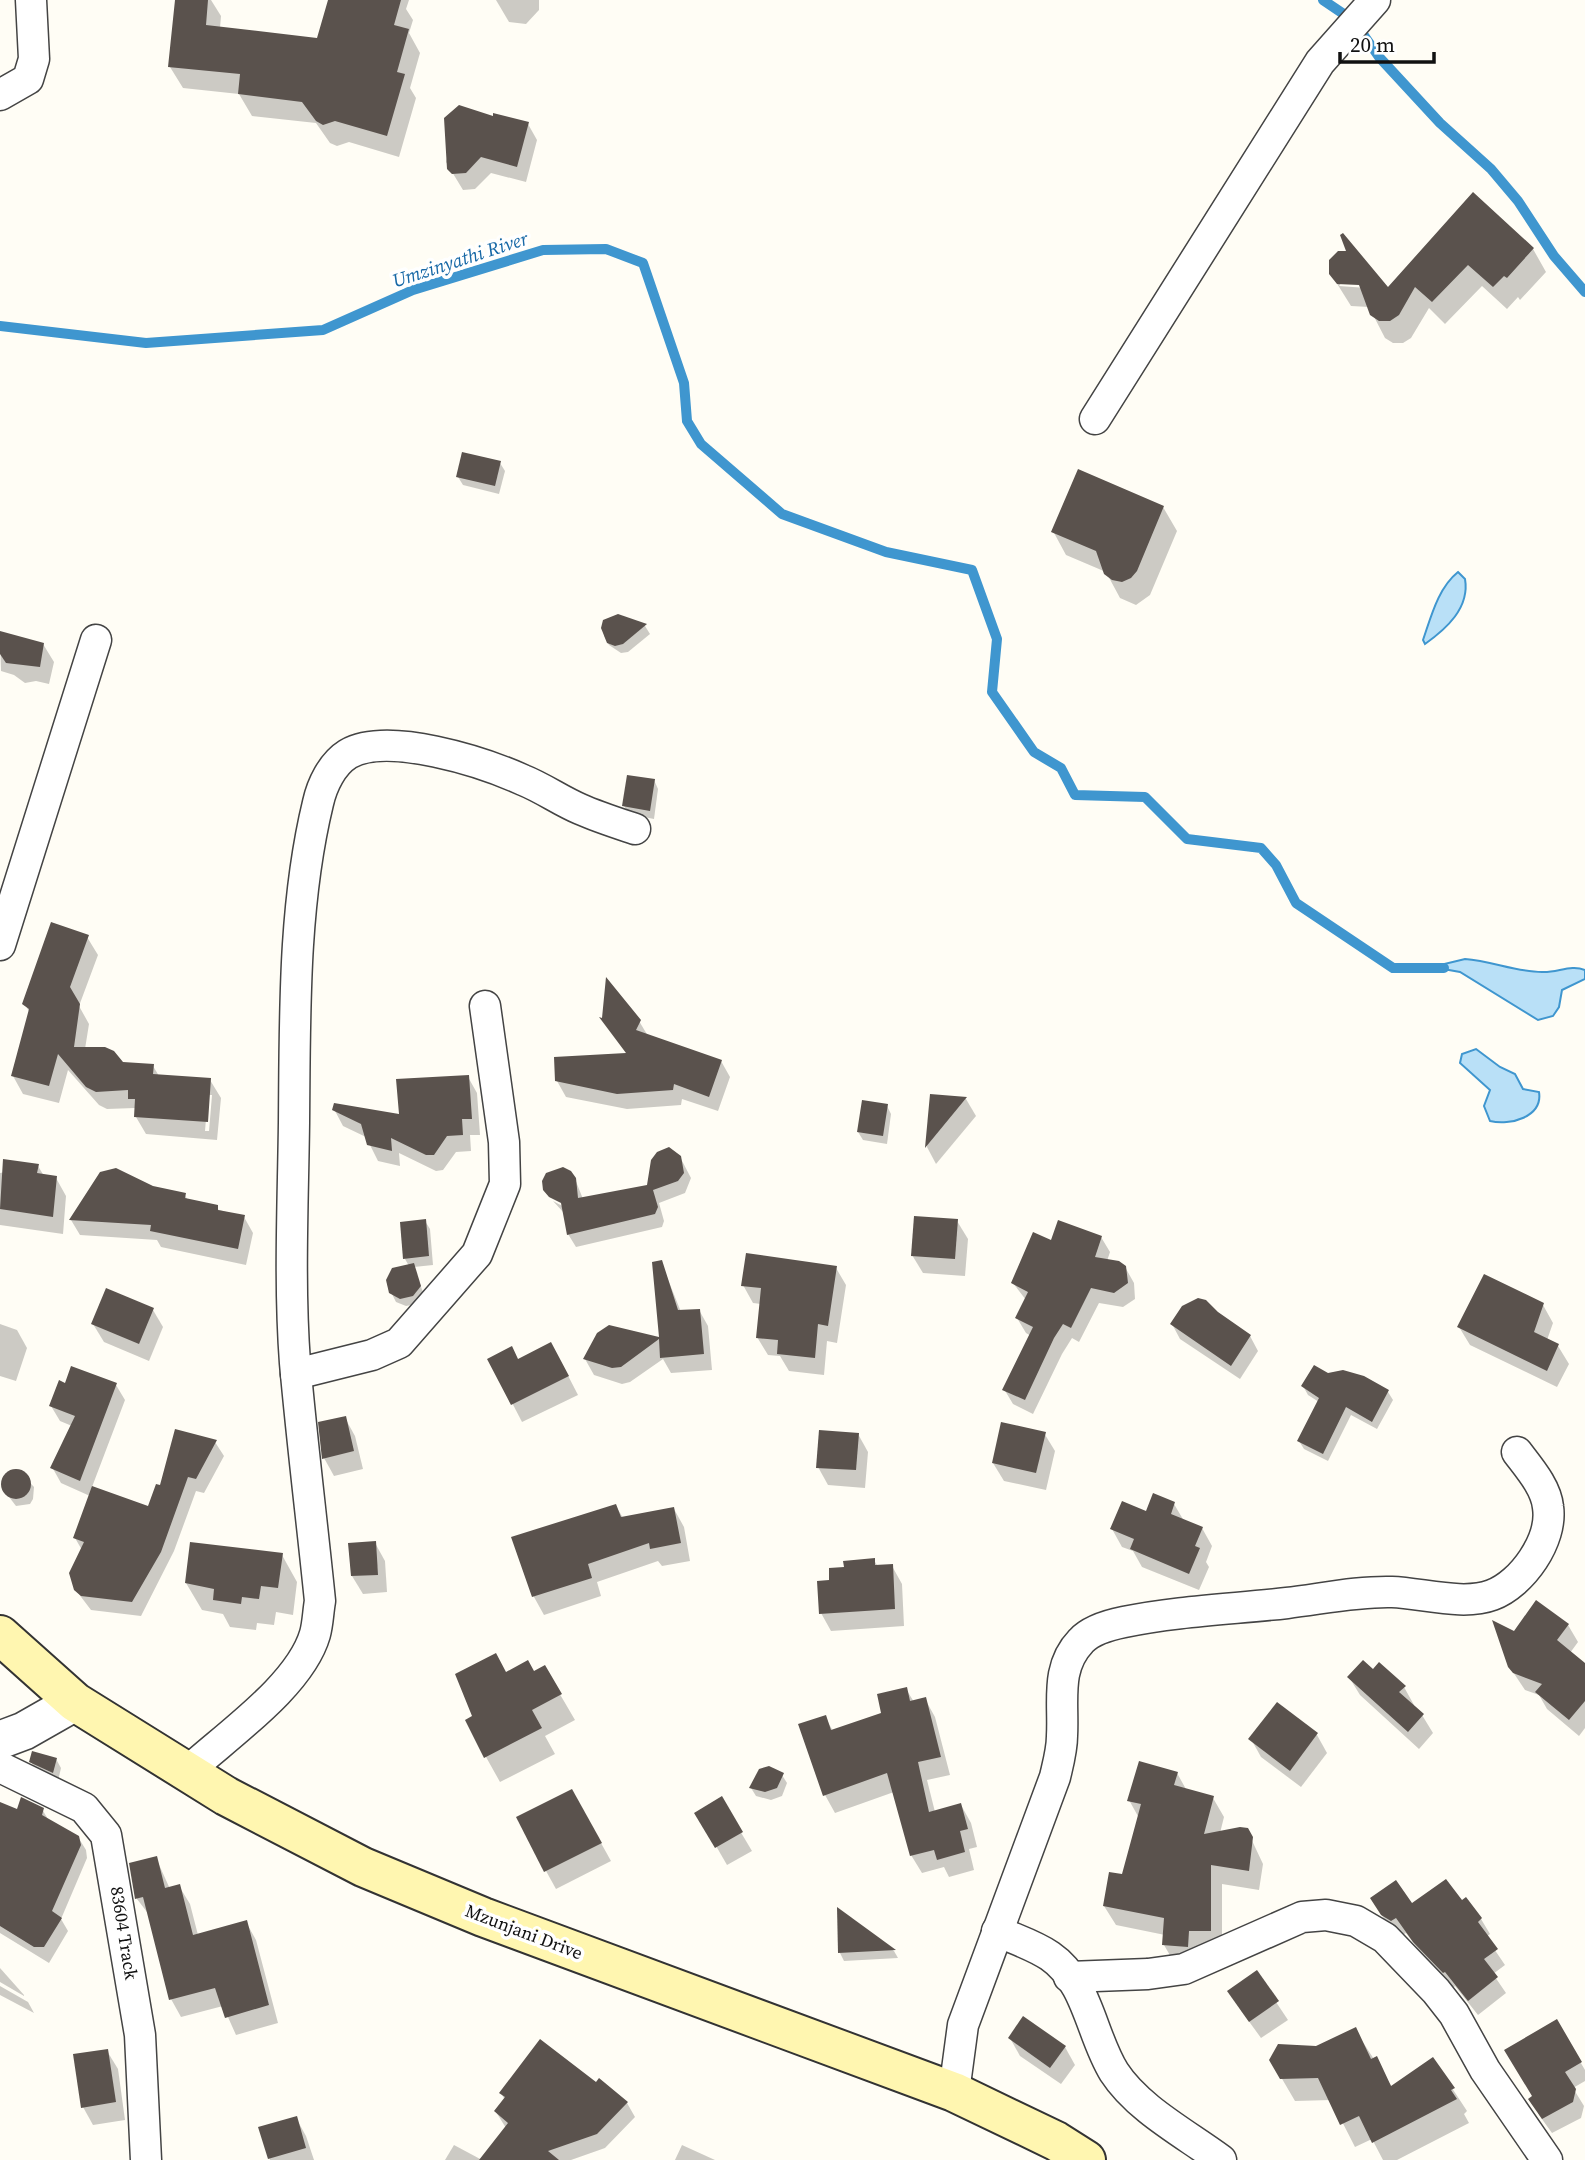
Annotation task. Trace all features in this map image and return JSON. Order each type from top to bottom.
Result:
[{"type":"main road","name":"Mzunjani Drive","points":[[0,1635],[75,1702],[226,1796],[363,1867],[483,1917],[954,2092],[1056,2141],[1083,2159]]},
{"type":"street","points":[[0,95],[28,79],[34,59],[31,0]]},
{"type":"street","points":[[1095,419],[1320,62],[1375,0]]},
{"type":"street","points":[[0,946],[96,640]]},
{"type":"street","points":[[187,1772],[278,1691],[299,1664],[315,1635],[320,1601],[296,1374],[293,1199],[295,1047],[302,895],[318,803],[334,767],[346,755],[360,749],[385,745],[470,761],[523,779],[581,809],[635,829]]},
{"type":"street","points":[[296,1374],[372,1355],[399,1343],[477,1254],[505,1184],[504,1142],[485,1006]]},
{"type":"street","points":[[954,2092],[962,2025],[1055,1777],[1062,1739],[1063,1673],[1068,1656],[1083,1638],[1101,1628],[1135,1620],[1376,1593],[1490,1596],[1519,1578],[1536,1553],[1549,1524],[1548,1506],[1542,1489],[1517,1452]]},
{"type":"street","points":[[0,1741],[24,1731],[75,1702]]},
{"type":"street","name":"83604 Track","points":[[0,1768],[84,1808],[106,1835],[140,2035],[146,2160]]},
{"type":"street","points":[[1069,1977],[1148,1974],[1184,1969],[1302,1917],[1326,1915],[1356,1921],[1385,1938],[1436,1991],[1454,2014],[1485,2070],[1547,2160]]},
{"type":"street","points":[[997,1931],[1050,1956],[1081,1994],[1114,2071],[1131,2092],[1221,2160]]},
{"type":"water","points":[[1458,572],[1465,579],[1466,590],[1460,608],[1441,632],[1425,644],[1423,640],[1436,603],[1445,586]]},
{"type":"water","points":[[1465,959],[1532,972],[1580,968],[1585,970],[1585,979],[1562,990],[1559,1007],[1553,1016],[1538,1020],[1460,972],[1432,967]]},
{"type":"water","points":[[1476,1049],[1500,1067],[1515,1074],[1523,1089],[1539,1092],[1539,1101],[1531,1113],[1515,1121],[1490,1121],[1484,1106],[1490,1090],[1460,1063],[1462,1054]]},
{"type":"building","points":[[175,0],[208,0],[206,25],[317,38],[328,0],[401,0],[394,25],[409,29],[397,72],[405,74],[387,136],[335,121],[323,125],[316,121],[302,102],[238,94],[240,74],[168,67]]},
{"type":"building","points":[[459,105],[493,116],[493,113],[529,122],[517,167],[481,157],[466,173],[452,174],[447,169],[444,118]]},
{"type":"building","points":[[1473,192],[1534,248],[1507,278],[1504,276],[1493,287],[1468,265],[1432,302],[1415,287],[1399,315],[1390,321],[1379,321],[1370,315],[1359,285],[1337,284],[1329,274],[1329,260],[1338,251],[1346,251],[1340,235],[1343,233],[1388,287]]},
{"type":"building","points":[[462,452],[501,461],[495,486],[456,477]]},
{"type":"building","points":[[1078,469],[1164,506],[1137,571],[1122,582],[1112,580],[1104,574],[1096,551],[1051,532]]},
{"type":"building","points":[[618,614],[647,624],[623,644],[615,646],[607,643],[601,628],[603,620]]},
{"type":"building","points":[[0,631],[44,643],[40,667],[6,663],[0,654]]},
{"type":"building","points":[[627,775],[655,779],[650,811],[622,806]]},
{"type":"building","points":[[51,922],[89,935],[70,987],[80,1004],[74,1047],[105,1047],[114,1051],[123,1062],[154,1064],[153,1074],[211,1078],[208,1122],[134,1117],[135,1099],[128,1099],[128,1090],[96,1092],[86,1087],[58,1054],[49,1086],[11,1076],[29,1009],[22,1004]]},
{"type":"building","points":[[606,977],[641,1020],[636,1030],[722,1060],[709,1097],[674,1084],[673,1090],[617,1094],[555,1081],[554,1057],[626,1053],[599,1017],[602,1018]]},
{"type":"building","points":[[469,1075],[472,1119],[462,1119],[463,1135],[447,1136],[434,1155],[426,1155],[391,1138],[392,1151],[367,1145],[361,1124],[332,1110],[334,1103],[399,1114],[396,1079]]},
{"type":"building","points":[[930,1094],[967,1097],[925,1148]]},
{"type":"building","points":[[862,1100],[888,1104],[883,1136],[857,1132]]},
{"type":"building","points":[[669,1147],[681,1156],[684,1173],[678,1181],[653,1190],[658,1207],[655,1214],[567,1235],[561,1203],[549,1197],[543,1190],[542,1181],[546,1173],[563,1167],[571,1171],[576,1178],[578,1198],[647,1185],[651,1160],[657,1152]]},
{"type":"building","points":[[3,1159],[39,1164],[37,1173],[57,1176],[53,1217],[0,1209]]},
{"type":"building","points":[[116,1168],[153,1186],[186,1193],[185,1198],[218,1205],[218,1210],[245,1215],[238,1249],[150,1231],[151,1225],[69,1220],[100,1172]]},
{"type":"building","points":[[914,1216],[958,1219],[955,1259],[911,1256]]},
{"type":"building","points":[[426,1219],[429,1256],[403,1259],[400,1222]]},
{"type":"building","points":[[1058,1220],[1102,1236],[1095,1257],[1119,1261],[1126,1266],[1128,1283],[1114,1293],[1091,1288],[1071,1328],[1063,1324],[1054,1338],[1025,1400],[1002,1390],[1033,1327],[1015,1318],[1028,1292],[1011,1283],[1033,1232],[1051,1240]]},
{"type":"building","points":[[746,1253],[837,1266],[828,1326],[818,1324],[815,1358],[777,1354],[778,1340],[756,1338],[761,1288],[741,1286]]},
{"type":"building","points":[[662,1260],[678,1310],[700,1309],[704,1354],[660,1358],[659,1339],[621,1367],[612,1368],[583,1359],[597,1333],[609,1325],[659,1337],[652,1262]]},
{"type":"building","points":[[414,1263],[421,1286],[413,1296],[400,1299],[389,1293],[386,1280],[392,1268]]},
{"type":"building","points":[[1484,1274],[1544,1303],[1534,1332],[1559,1344],[1547,1371],[1457,1327]]},
{"type":"building","points":[[106,1288],[154,1308],[139,1344],[91,1324]]},
{"type":"building","points":[[1198,1298],[1206,1300],[1218,1312],[1251,1335],[1231,1366],[1170,1324],[1182,1306]]},
{"type":"building","points":[[551,1342],[569,1376],[511,1405],[487,1359],[512,1346],[518,1359]]},
{"type":"building","points":[[1314,1365],[1328,1373],[1343,1370],[1364,1376],[1389,1390],[1372,1422],[1346,1407],[1323,1454],[1297,1441],[1319,1398],[1301,1386]]},
{"type":"building","points":[[71,1366],[117,1383],[80,1481],[50,1468],[75,1416],[49,1406],[59,1380],[65,1383]]},
{"type":"building","points":[[346,1416],[354,1451],[322,1459],[318,1422]]},
{"type":"building","points":[[1001,1422],[1046,1432],[1036,1473],[992,1463]]},
{"type":"building","points":[[175,1429],[217,1440],[196,1479],[188,1477],[161,1552],[132,1602],[81,1596],[74,1590],[69,1573],[84,1542],[73,1538],[92,1486],[148,1506],[156,1484],[160,1485]]},
{"type":"building","points":[[819,1430],[859,1433],[856,1470],[816,1468]]},
{"type":"building","points":[[16,1469],[26,1474],[31,1484],[26,1494],[16,1499],[6,1494],[1,1484],[6,1474]]},
{"type":"building","points":[[1153,1493],[1175,1502],[1171,1514],[1203,1527],[1195,1546],[1200,1548],[1189,1574],[1130,1549],[1134,1539],[1110,1529],[1122,1501],[1146,1511]]},
{"type":"building","points":[[616,1504],[621,1517],[674,1507],[681,1543],[650,1549],[649,1543],[588,1564],[592,1578],[532,1597],[511,1537]]},
{"type":"building","points":[[376,1541],[378,1575],[351,1576],[348,1543]]},
{"type":"building","points":[[190,1542],[283,1553],[278,1588],[261,1586],[259,1599],[242,1597],[241,1604],[213,1600],[214,1589],[185,1583]]},
{"type":"building","points":[[875,1558],[875,1565],[893,1564],[895,1609],[819,1614],[817,1581],[829,1580],[829,1568],[844,1567],[843,1561]]},
{"type":"building","points":[[1536,1600],[1569,1624],[1557,1640],[1585,1663],[1585,1701],[1569,1720],[1535,1692],[1542,1684],[1513,1673],[1508,1667],[1492,1620],[1514,1631]]},
{"type":"building","points":[[496,1653],[506,1672],[528,1660],[534,1671],[545,1665],[562,1694],[532,1710],[542,1728],[484,1758],[465,1720],[472,1716],[455,1674]]},
{"type":"building","points":[[1363,1660],[1373,1669],[1379,1662],[1406,1686],[1399,1692],[1424,1714],[1408,1732],[1347,1677]]},
{"type":"building","points":[[907,1687],[910,1701],[926,1697],[941,1757],[918,1762],[929,1812],[961,1803],[968,1829],[960,1831],[965,1852],[937,1860],[934,1850],[910,1856],[887,1773],[823,1796],[798,1724],[826,1715],[831,1730],[881,1713],[877,1694]]},
{"type":"building","points":[[1277,1702],[1318,1733],[1290,1771],[1248,1739]]},
{"type":"building","points":[[32,1751],[57,1758],[53,1773],[29,1762]]},
{"type":"building","points":[[1139,1761],[1178,1772],[1174,1785],[1214,1796],[1204,1834],[1240,1827],[1248,1828],[1253,1837],[1249,1871],[1211,1865],[1211,1931],[1189,1931],[1188,1947],[1162,1945],[1164,1918],[1103,1906],[1109,1872],[1122,1874],[1141,1804],[1127,1801]]},
{"type":"building","points":[[769,1766],[784,1773],[777,1788],[765,1792],[749,1788],[759,1769]]},
{"type":"building","points":[[572,1789],[602,1843],[544,1872],[516,1817]]},
{"type":"building","points":[[722,1796],[743,1832],[715,1848],[694,1813]]},
{"type":"building","points":[[21,1797],[44,1808],[42,1815],[79,1836],[81,1845],[52,1911],[62,1918],[44,1947],[34,1947],[0,1926],[0,1802],[17,1809]]},
{"type":"building","points":[[157,1856],[165,1888],[180,1884],[193,1935],[247,1920],[269,2005],[225,2018],[215,1988],[169,2000],[143,1897],[135,1899],[129,1863]]},
{"type":"building","points":[[1446,1879],[1462,1900],[1466,1897],[1482,1918],[1478,1922],[1498,1949],[1484,1959],[1498,1977],[1468,2001],[1445,1972],[1413,1942],[1396,1918],[1391,1921],[1381,1915],[1370,1898],[1396,1880],[1412,1903]]},
{"type":"building","points":[[837,1907],[896,1950],[838,1953]]},
{"type":"building","points":[[1257,1970],[1279,2001],[1249,2022],[1227,1991]]},
{"type":"building","points":[[1023,2016],[1066,2046],[1050,2068],[1008,2038]]},
{"type":"building","points":[[1557,2019],[1582,2062],[1565,2072],[1576,2089],[1573,2102],[1542,2119],[1528,2099],[1532,2096],[1504,2050]]},
{"type":"building","points":[[1356,2027],[1371,2059],[1377,2056],[1391,2086],[1433,2057],[1455,2088],[1451,2090],[1457,2099],[1372,2143],[1359,2116],[1340,2125],[1318,2078],[1280,2079],[1269,2060],[1278,2044],[1316,2046]]},
{"type":"building","points":[[540,2039],[596,2082],[599,2078],[628,2102],[597,2134],[548,2151],[559,2160],[479,2160],[508,2123],[494,2111],[505,2097],[499,2093]]},
{"type":"building","points":[[108,2049],[116,2102],[81,2108],[73,2054]]},
{"type":"building","points":[[297,2116],[306,2148],[268,2159],[258,2127]]},
{"type":"waterway","points":[[1323,0],[1354,21],[1379,57],[1440,123],[1491,169],[1518,201],[1554,256],[1585,292]]},
{"type":"waterway","name":"Umzinyathi River","points":[[0,326],[146,343],[323,330],[413,290],[543,250],[606,249],[643,263],[684,383],[687,421],[701,444],[782,514],[886,552],[972,570],[997,639],[992,692],[1034,752],[1061,768],[1075,795],[1145,797],[1187,839],[1261,848],[1276,865],[1296,903],[1393,968],[1444,968]]}]
